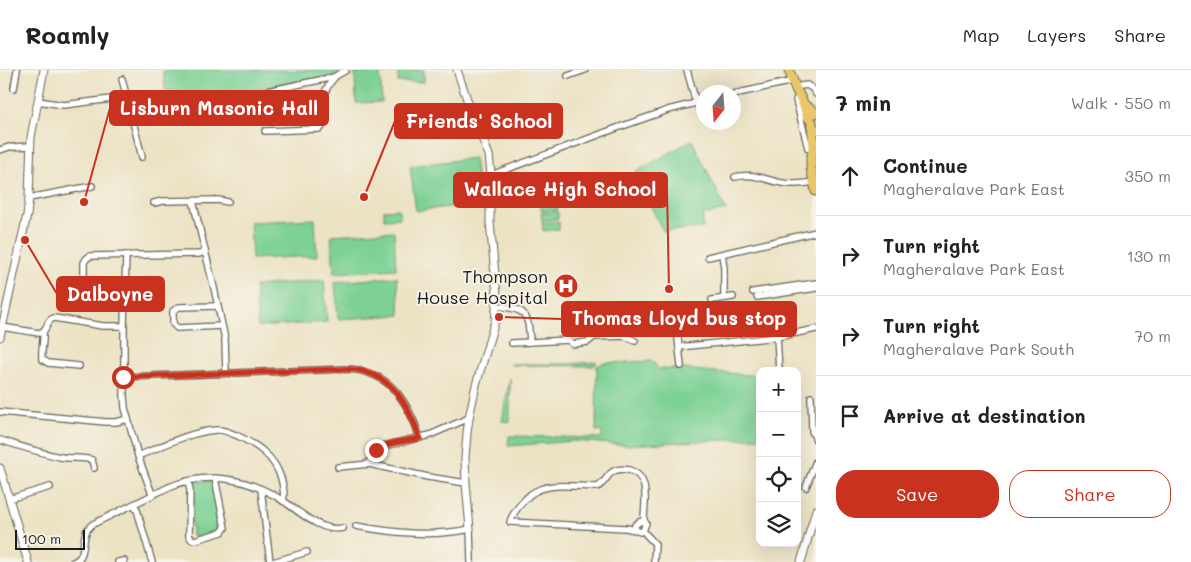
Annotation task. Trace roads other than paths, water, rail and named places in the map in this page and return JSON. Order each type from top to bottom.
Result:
[{"type":"main road","points":[[789,70],[808,117],[812,122],[811,168],[815,187]]},
{"type":"street","points":[[14,88],[17,70]]},
{"type":"street","points":[[0,337],[3,312],[24,228],[29,198],[30,146],[44,70]]},
{"type":"street","points":[[265,131],[320,129],[322,127],[323,96],[326,86],[334,77],[346,70]]},
{"type":"street","points":[[456,70],[488,152],[492,184],[490,222],[497,285],[494,327],[477,381],[469,418],[466,448],[466,483],[471,562]]},
{"type":"street","points":[[568,76],[585,70]]},
{"type":"street","points":[[491,174],[668,110],[696,103],[687,70]]},
{"type":"street","points":[[219,101],[334,77]]},
{"type":"street","points":[[122,79],[142,157]]},
{"type":"street","points":[[741,94],[797,92],[807,85],[813,88],[816,94]]},
{"type":"street","points":[[38,101],[64,105],[127,97]]},
{"type":"street","points":[[0,150],[11,147],[30,146]]},
{"type":"street","points":[[735,177],[753,175],[770,181],[815,187]]},
{"type":"street","points":[[29,198],[92,186]]},
{"type":"street","points":[[154,203],[163,201],[218,200],[228,202]]},
{"type":"street","points":[[193,201],[225,339],[226,373]]},
{"type":"street","points":[[708,257],[816,232]]},
{"type":"street","points":[[84,278],[84,263],[90,256],[200,254],[205,252]]},
{"type":"street","points":[[722,254],[724,298]]},
{"type":"street","points":[[126,255],[124,395],[138,456],[152,494]]},
{"type":"street","points":[[816,283],[755,295],[816,288]]},
{"type":"street","points":[[712,300],[733,297]]},
{"type":"street","points":[[218,306],[179,307],[173,311],[173,324],[177,328],[222,326]]},
{"type":"street","points":[[497,306],[509,307],[521,311],[525,315],[529,322],[530,342]]},
{"type":"street","points":[[79,366],[48,363],[42,359],[43,332],[51,318],[103,326],[124,326]]},
{"type":"street","points":[[2,327],[33,333],[43,332]]},
{"type":"street","points":[[677,329],[681,366]]},
{"type":"street","points":[[679,347],[777,337],[816,329]]},
{"type":"street","points":[[512,343],[568,340],[573,344],[588,342],[594,337],[625,336],[634,338]]},
{"type":"street","points":[[777,337],[779,367]]},
{"type":"street","points":[[123,377],[348,369],[367,371],[383,379],[398,395],[406,406],[420,438]]},
{"type":"street","points":[[811,397],[812,431],[816,440]]},
{"type":"street","points":[[0,412],[106,422],[128,419]]},
{"type":"street","points":[[369,464],[372,455],[380,447],[436,433],[469,418]]},
{"type":"street","points":[[138,456],[204,431],[226,431],[255,445],[269,457],[276,466],[282,481],[283,501]]},
{"type":"street","points":[[0,440],[58,457],[92,460],[94,468]]},
{"type":"street","points":[[806,487],[816,461]]},
{"type":"street","points":[[338,467],[369,464],[466,483]]},
{"type":"street","points":[[0,468],[28,562]]},
{"type":"street","points":[[643,531],[646,523],[644,521],[646,494],[641,478],[632,471],[623,469],[610,473],[601,486],[597,487],[560,486],[537,490],[529,495],[512,516],[510,522],[626,528],[640,532],[643,531],[655,544],[654,562]]},
{"type":"street","points":[[77,561],[81,556],[87,529],[93,524],[152,494],[179,483],[202,478],[229,479],[261,489],[283,501],[310,520],[332,529],[343,528]]},
{"type":"street","points":[[188,481],[190,490],[189,535],[195,540],[222,532],[225,528],[215,478]]},
{"type":"street","points":[[9,499],[50,487]]},
{"type":"street","points":[[261,489],[272,562],[307,552]]},
{"type":"street","points":[[134,504],[152,562]]},
{"type":"street","points":[[801,562],[816,510]]},
{"type":"street","points":[[636,530],[637,523],[644,521]]},
{"type":"street","points":[[356,526],[413,534],[470,529]]},
{"type":"place","name":"Friends' School","points":[[364,197]]},
{"type":"place","name":"Lisburn Masonic Hall","points":[[84,202]]},
{"type":"place","name":"Dalboyne","points":[[25,240]]},
{"type":"place","name":"Thompson House Hospital","points":[[566,286]]},
{"type":"place","name":"Wallace High School","points":[[669,289]]},
{"type":"place","name":"Thomas Lloyd bus stop","points":[[499,317]]}]
